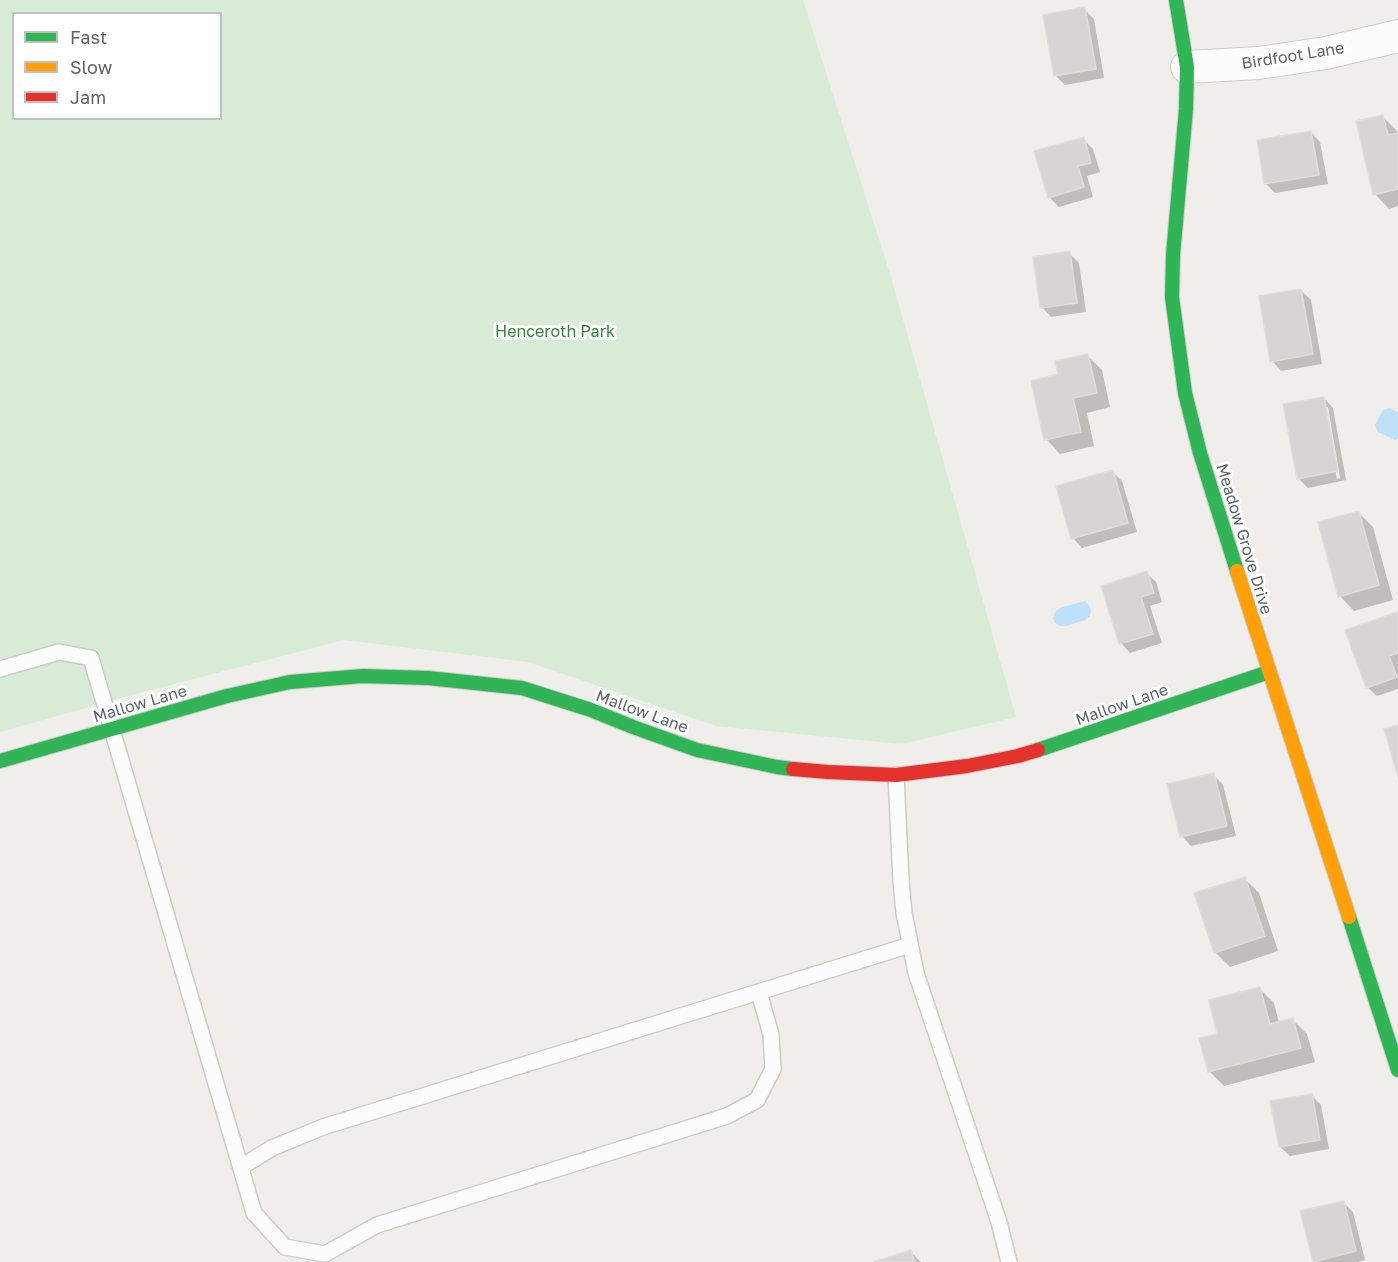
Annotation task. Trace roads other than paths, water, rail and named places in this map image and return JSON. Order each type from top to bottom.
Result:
[{"type":"street","name":"Meadow Grove Drive","points":[[1176,0],[1187,68],[1172,297],[1185,393],[1200,453],[1398,1070]]},
{"type":"street","name":"Birdfoot Lane","points":[[1187,68],[1259,63],[1326,52],[1398,36]]},
{"type":"street","name":"Mallow Lane","points":[[0,761],[226,696],[290,682],[363,676],[428,678],[522,688],[591,710],[697,750],[777,767],[896,775],[967,766],[1018,756],[1269,672]]},
{"type":"lane","points":[[0,669],[59,652],[91,658],[254,1213],[285,1247],[325,1254],[377,1225],[727,1116],[757,1100],[773,1069],[771,1035],[759,992]]},
{"type":"lane","points":[[896,775],[904,913],[916,973],[999,1222],[1009,1262]]},
{"type":"lane","points":[[241,1167],[272,1148],[322,1127],[910,945]]},
{"type":"water","points":[[1390,408],[1398,412],[1398,439],[1395,440],[1378,432],[1375,425],[1383,410]]},
{"type":"water","points":[[1085,601],[1091,610],[1090,616],[1085,620],[1066,626],[1055,623],[1053,618],[1055,612],[1060,608]]},
{"type":"park label","name":"Henceroth Park","points":[[555,332]]}]
